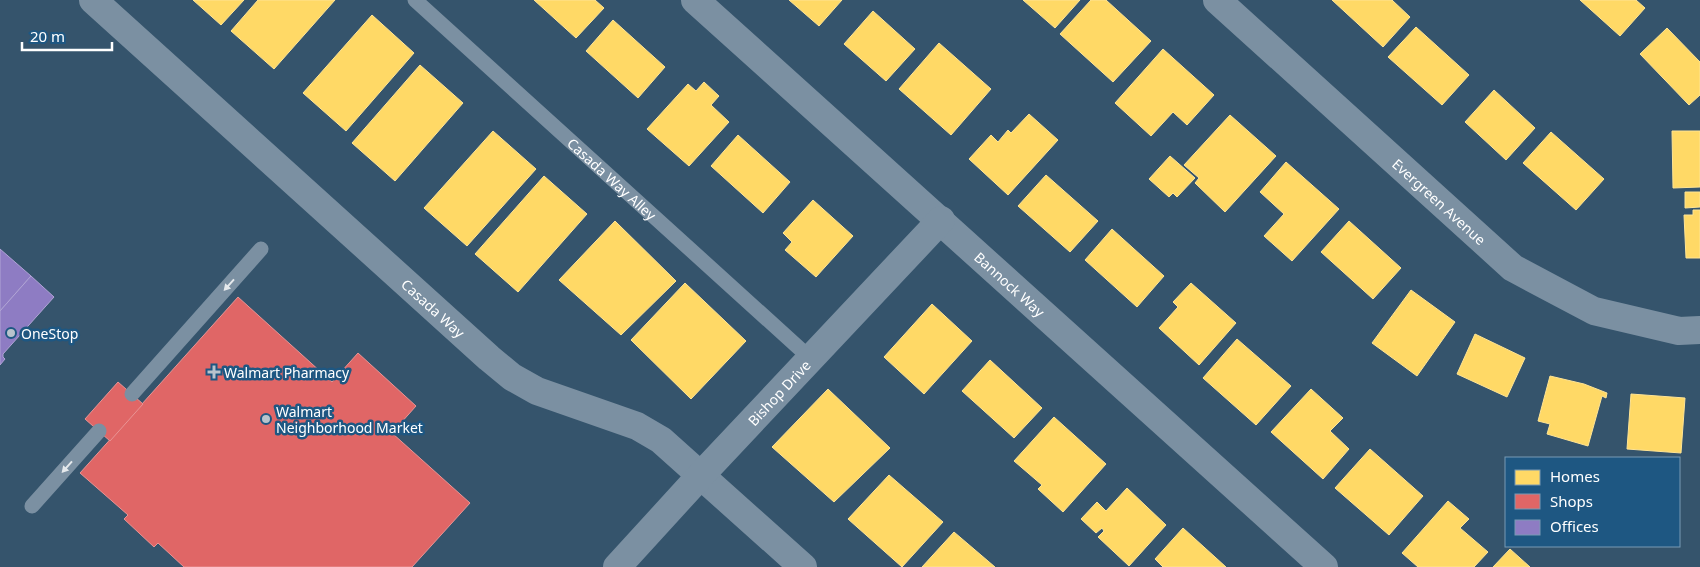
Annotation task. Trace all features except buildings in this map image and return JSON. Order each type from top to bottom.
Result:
[{"type":"street","name":"Casada Way","points":[[93,0],[474,345],[512,377],[537,390],[637,426],[661,440],[804,567]]},
{"type":"street","name":"Bannock Way","points":[[695,0],[1324,567]]},
{"type":"street","name":"Evergreen Avenue","points":[[1216,0],[1513,268],[1594,312],[1679,331],[1700,330]]},
{"type":"street","name":"Bishop Drive","points":[[617,567],[810,358],[941,220]]},
{"type":"lane","name":"Casada Way Alley","points":[[415,0],[810,358]]},
{"type":"lane","points":[[132,394],[261,249]]},
{"type":"lane","points":[[32,506],[99,431]]},
{"type":"place","name":"OneStop","points":[[11,333]]},
{"type":"place","name":"Walmart Pharmacy","points":[[214,372]]},
{"type":"place","name":"Walmart Neighborhood Market","points":[[266,419]]}]
